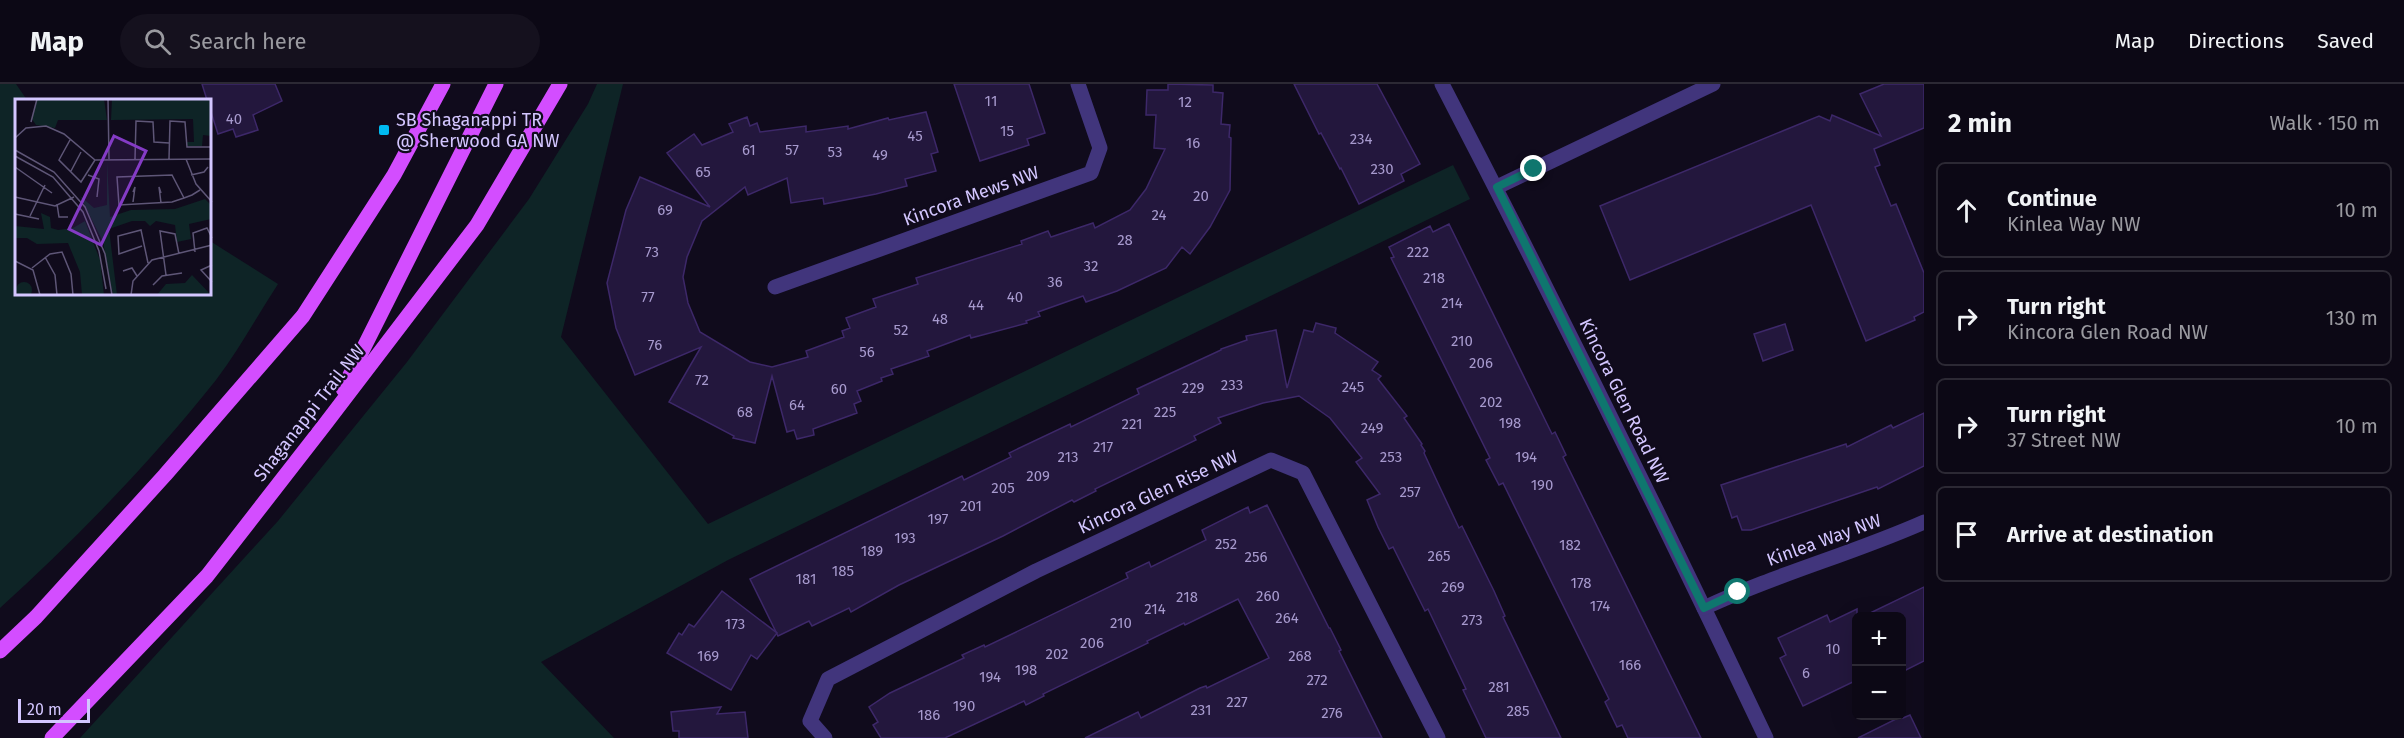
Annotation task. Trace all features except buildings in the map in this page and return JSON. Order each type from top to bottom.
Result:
[{"type":"main road","points":[[0,651],[36,617],[82,567],[303,316],[394,175],[443,84]]},
{"type":"main road","points":[[326,423],[496,84]]},
{"type":"main road","name":"Shaganappi Trail NW","points":[[52,738],[207,576],[326,423],[477,225],[560,84]]},
{"type":"street","name":"Kincora Mews NW","points":[[775,287],[1091,173],[1100,148],[1078,84]]},
{"type":"street","name":"Kincora Glen Road NW","points":[[1442,84],[1497,187],[1766,738]]},
{"type":"street","points":[[1497,187],[1713,84]]},
{"type":"street","name":"Kincora Glen Rise NW","points":[[825,738],[810,721],[828,679],[1036,571],[1271,460],[1303,473],[1438,738]]},
{"type":"street","name":"Kinlea Way NW","points":[[1704,608],[1738,592],[1878,542],[1924,522]]},
{"type":"green space","points":[[0,84],[16,84],[26,99],[15,99],[15,296],[212,296],[212,242],[278,284],[224,369],[166,440],[85,527],[0,608]]},
{"type":"green space","points":[[597,84],[623,84],[561,337],[708,524],[1453,165],[1470,199],[728,560],[541,662],[614,738],[80,738],[278,521],[407,362],[529,199],[588,104]]},
{"type":"place","name":"SB Shaganappi TR @ Sherwood GA NW","points":[[384,130]]},
{"type":"route","points":[[1534,169],[1497,187],[1704,608],[1738,592]]}]
